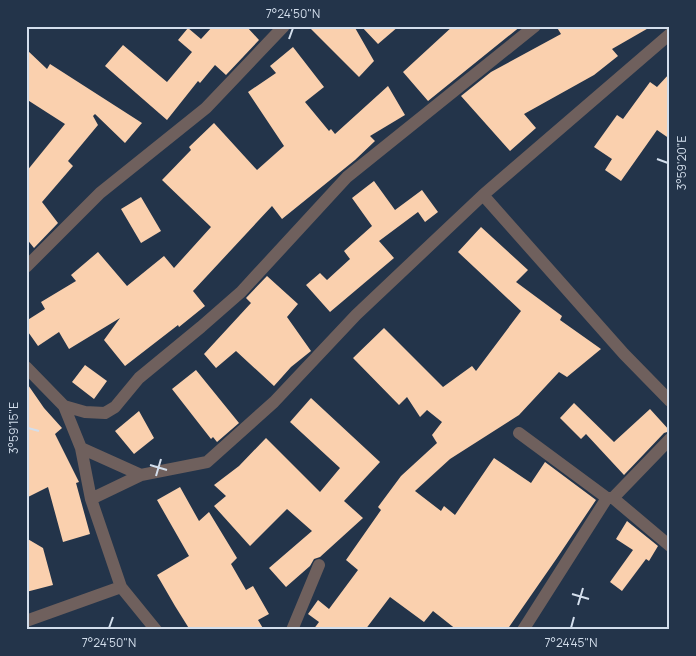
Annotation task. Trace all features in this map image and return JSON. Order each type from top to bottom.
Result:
[{"type":"street","points":[[26,267],[100,193],[206,108],[284,26]]},
{"type":"street","points":[[64,406],[85,412],[98,413],[105,413],[116,407],[139,378],[241,292],[347,177],[535,26]]},
{"type":"street","points":[[91,499],[140,475],[207,462],[274,402],[356,315],[483,195],[670,34]]},
{"type":"street","points":[[483,195],[624,354],[670,401]]},
{"type":"street","points":[[26,367],[64,406],[81,448],[91,499],[121,587],[156,630]]},
{"type":"street","points":[[519,433],[610,498],[670,546]]},
{"type":"street","points":[[522,630],[610,498],[670,439]]},
{"type":"street","points":[[81,448],[140,475]]},
{"type":"street","points":[[292,630],[319,565]]},
{"type":"street","points":[[26,621],[121,587]]},
{"type":"building","points":[[213,26],[246,26],[259,40],[226,75],[215,65],[200,83],[198,81],[167,120],[105,66],[123,45],[167,82],[192,52],[178,40],[188,28],[201,39]]},
{"type":"building","points":[[308,26],[354,26],[374,61],[359,77]]},
{"type":"building","points":[[361,26],[399,26],[378,44]]},
{"type":"building","points":[[453,26],[521,26],[428,101],[403,72]]},
{"type":"building","points":[[556,26],[652,26],[612,49],[618,56],[594,75],[524,114],[536,128],[510,151],[461,96],[491,72],[561,34]]},
{"type":"building","points":[[293,47],[324,87],[305,102],[329,131],[331,129],[335,134],[388,86],[405,115],[370,136],[375,141],[355,160],[282,219],[272,206],[193,291],[205,306],[125,366],[104,340],[120,318],[69,349],[59,332],[38,346],[26,329],[26,321],[45,309],[41,302],[76,281],[71,275],[98,252],[127,286],[164,256],[174,268],[211,227],[162,180],[191,150],[189,147],[214,123],[257,170],[284,146],[248,92],[276,73],[270,66]]},
{"type":"building","points":[[26,49],[47,69],[50,64],[142,123],[125,143],[95,114],[93,116],[98,125],[68,161],[73,166],[42,202],[58,223],[34,248],[26,238],[26,172],[65,124],[26,99]]},
{"type":"building","points":[[670,73],[670,139],[657,130],[621,181],[605,170],[612,159],[594,147],[617,115],[623,119],[650,82],[657,87]]},
{"type":"building","points":[[374,181],[395,210],[422,190],[438,212],[425,222],[418,212],[379,241],[394,258],[330,312],[306,285],[320,273],[327,280],[350,259],[344,251],[372,226],[352,198]]},
{"type":"building","points":[[141,197],[161,231],[141,243],[121,209]]},
{"type":"building","points":[[481,227],[528,270],[516,282],[562,316],[560,320],[601,349],[567,377],[559,372],[519,415],[450,459],[415,491],[441,511],[444,506],[455,515],[494,458],[531,483],[545,462],[596,500],[507,630],[457,630],[433,611],[424,622],[390,597],[365,630],[313,630],[319,622],[308,614],[318,600],[329,609],[358,570],[346,560],[381,510],[378,507],[401,476],[437,443],[432,435],[442,422],[427,410],[420,417],[407,397],[399,405],[353,358],[384,328],[443,387],[472,366],[476,371],[521,311],[458,252]]},
{"type":"building","points":[[267,276],[298,304],[287,317],[311,351],[291,367],[274,386],[236,351],[216,368],[204,354],[251,303],[246,298]]},
{"type":"building","points":[[85,365],[107,381],[94,399],[72,382]]},
{"type":"building","points":[[196,370],[239,423],[217,442],[213,437],[211,439],[172,389]]},
{"type":"building","points":[[26,382],[44,408],[62,428],[55,434],[79,482],[76,483],[90,534],[63,542],[48,487],[26,498]]},
{"type":"building","points":[[311,398],[380,462],[344,501],[363,518],[320,557],[314,559],[310,566],[286,587],[269,568],[312,531],[287,509],[250,546],[214,506],[226,496],[214,485],[239,466],[266,438],[320,492],[340,468],[290,422]]},
{"type":"building","points":[[574,403],[614,442],[650,409],[670,431],[664,433],[624,475],[586,434],[581,439],[560,418]]},
{"type":"building","points":[[139,411],[154,438],[134,454],[115,431]]},
{"type":"building","points":[[180,487],[199,521],[209,512],[237,558],[231,564],[246,590],[253,586],[269,614],[258,620],[264,630],[190,630],[175,606],[157,575],[189,556],[157,500]]},
{"type":"building","points":[[627,521],[658,546],[649,561],[646,559],[622,591],[610,582],[633,550],[616,539]]},
{"type":"building","points":[[26,538],[43,548],[53,585],[26,592]]}]
